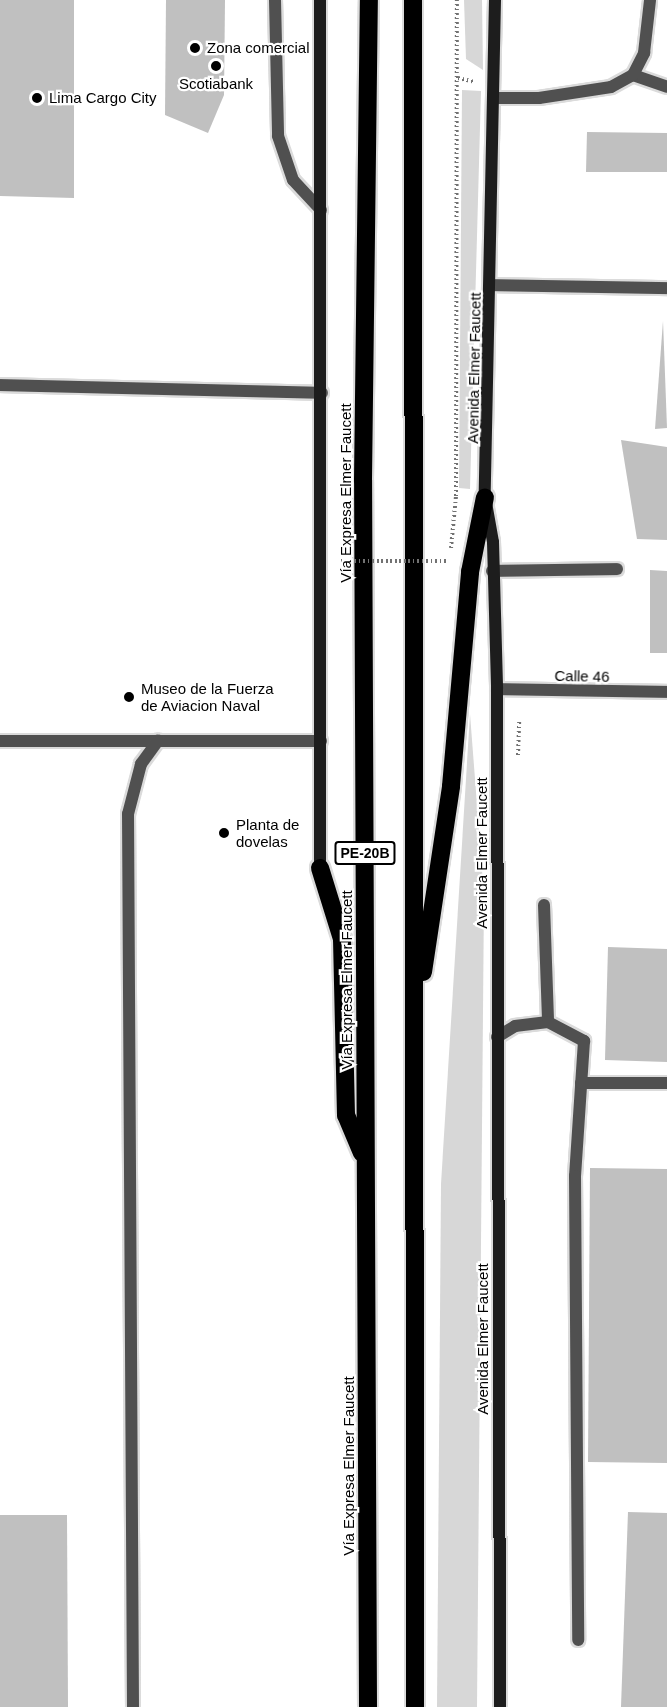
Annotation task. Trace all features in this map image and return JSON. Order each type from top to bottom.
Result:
[{"type":"highway","name":"Vía Expresa Elmer Faucett","points":[[368,1707],[363,480],[369,0]]},
{"type":"highway","name":"PE-20B","points":[[413,0],[415,1707]]},
{"type":"highway","points":[[414,1030],[451,786],[470,572],[485,496]]},
{"type":"highway","points":[[320,868],[342,939],[346,1115],[366,1163]]},
{"type":"main road","points":[[320,0],[322,393],[320,868]]},
{"type":"main road","name":"Avenida Elmer Faucett","points":[[495,0],[485,496],[492,571],[497,689],[500,1707]]},
{"type":"street","points":[[275,0],[278,136],[293,180],[321,210]]},
{"type":"street","points":[[494,98],[539,98],[611,87],[633,75],[644,52],[650,0]]},
{"type":"street","points":[[633,75],[667,87]]},
{"type":"street","points":[[491,285],[667,288]]},
{"type":"street","points":[[0,386],[322,393]]},
{"type":"street","points":[[492,571],[617,569]]},
{"type":"street","name":"Calle 46","points":[[497,689],[667,692]]},
{"type":"street","points":[[0,741],[321,741]]},
{"type":"street","points":[[132,1707],[128,814],[141,764],[158,741]]},
{"type":"street","points":[[544,904],[548,1022]]},
{"type":"street","points":[[497,1037],[515,1026],[548,1022],[584,1041],[575,1176],[578,1640]]},
{"type":"street","points":[[581,1083],[667,1083]]},
{"type":"path","points":[[341,561],[449,561],[456,496],[457,0]]},
{"type":"shaded area","points":[[464,0],[482,0],[483,70],[466,59]]},
{"type":"shaded area","points":[[462,90],[481,91],[470,489],[459,488]]},
{"type":"shaded area","points":[[470,714],[484,896],[477,1707],[437,1707],[441,1184]]},
{"type":"building","name":"Lima Cargo City","points":[[0,0],[74,0],[74,198],[0,196]]},
{"type":"building","name":"Zona comercial","points":[[166,0],[225,0],[224,95],[208,133],[165,115]]},
{"type":"building","points":[[587,132],[667,133],[667,172],[586,172]]},
{"type":"building","points":[[663,321],[667,428],[655,429]]},
{"type":"building","points":[[621,440],[667,447],[667,540],[637,539]]},
{"type":"building","points":[[650,570],[667,571],[667,653],[650,653]]},
{"type":"building","points":[[608,947],[667,949],[667,1062],[605,1060]]},
{"type":"building","points":[[590,1168],[667,1169],[667,1463],[588,1462]]},
{"type":"building","points":[[628,1512],[667,1513],[667,1707],[621,1707]]},
{"type":"building","points":[[0,1515],[67,1515],[68,1707],[0,1707]]},
{"type":"place","name":"Zona comercial","points":[[195,48]]},
{"type":"place","name":"Scotiabank","points":[[216,66]]},
{"type":"place","name":"Lima Cargo City","points":[[37,98]]},
{"type":"place","name":"Museo de la Fuerza de Aviacion Naval","points":[[129,697]]},
{"type":"place","name":"Planta de dovelas","points":[[224,833]]}]
